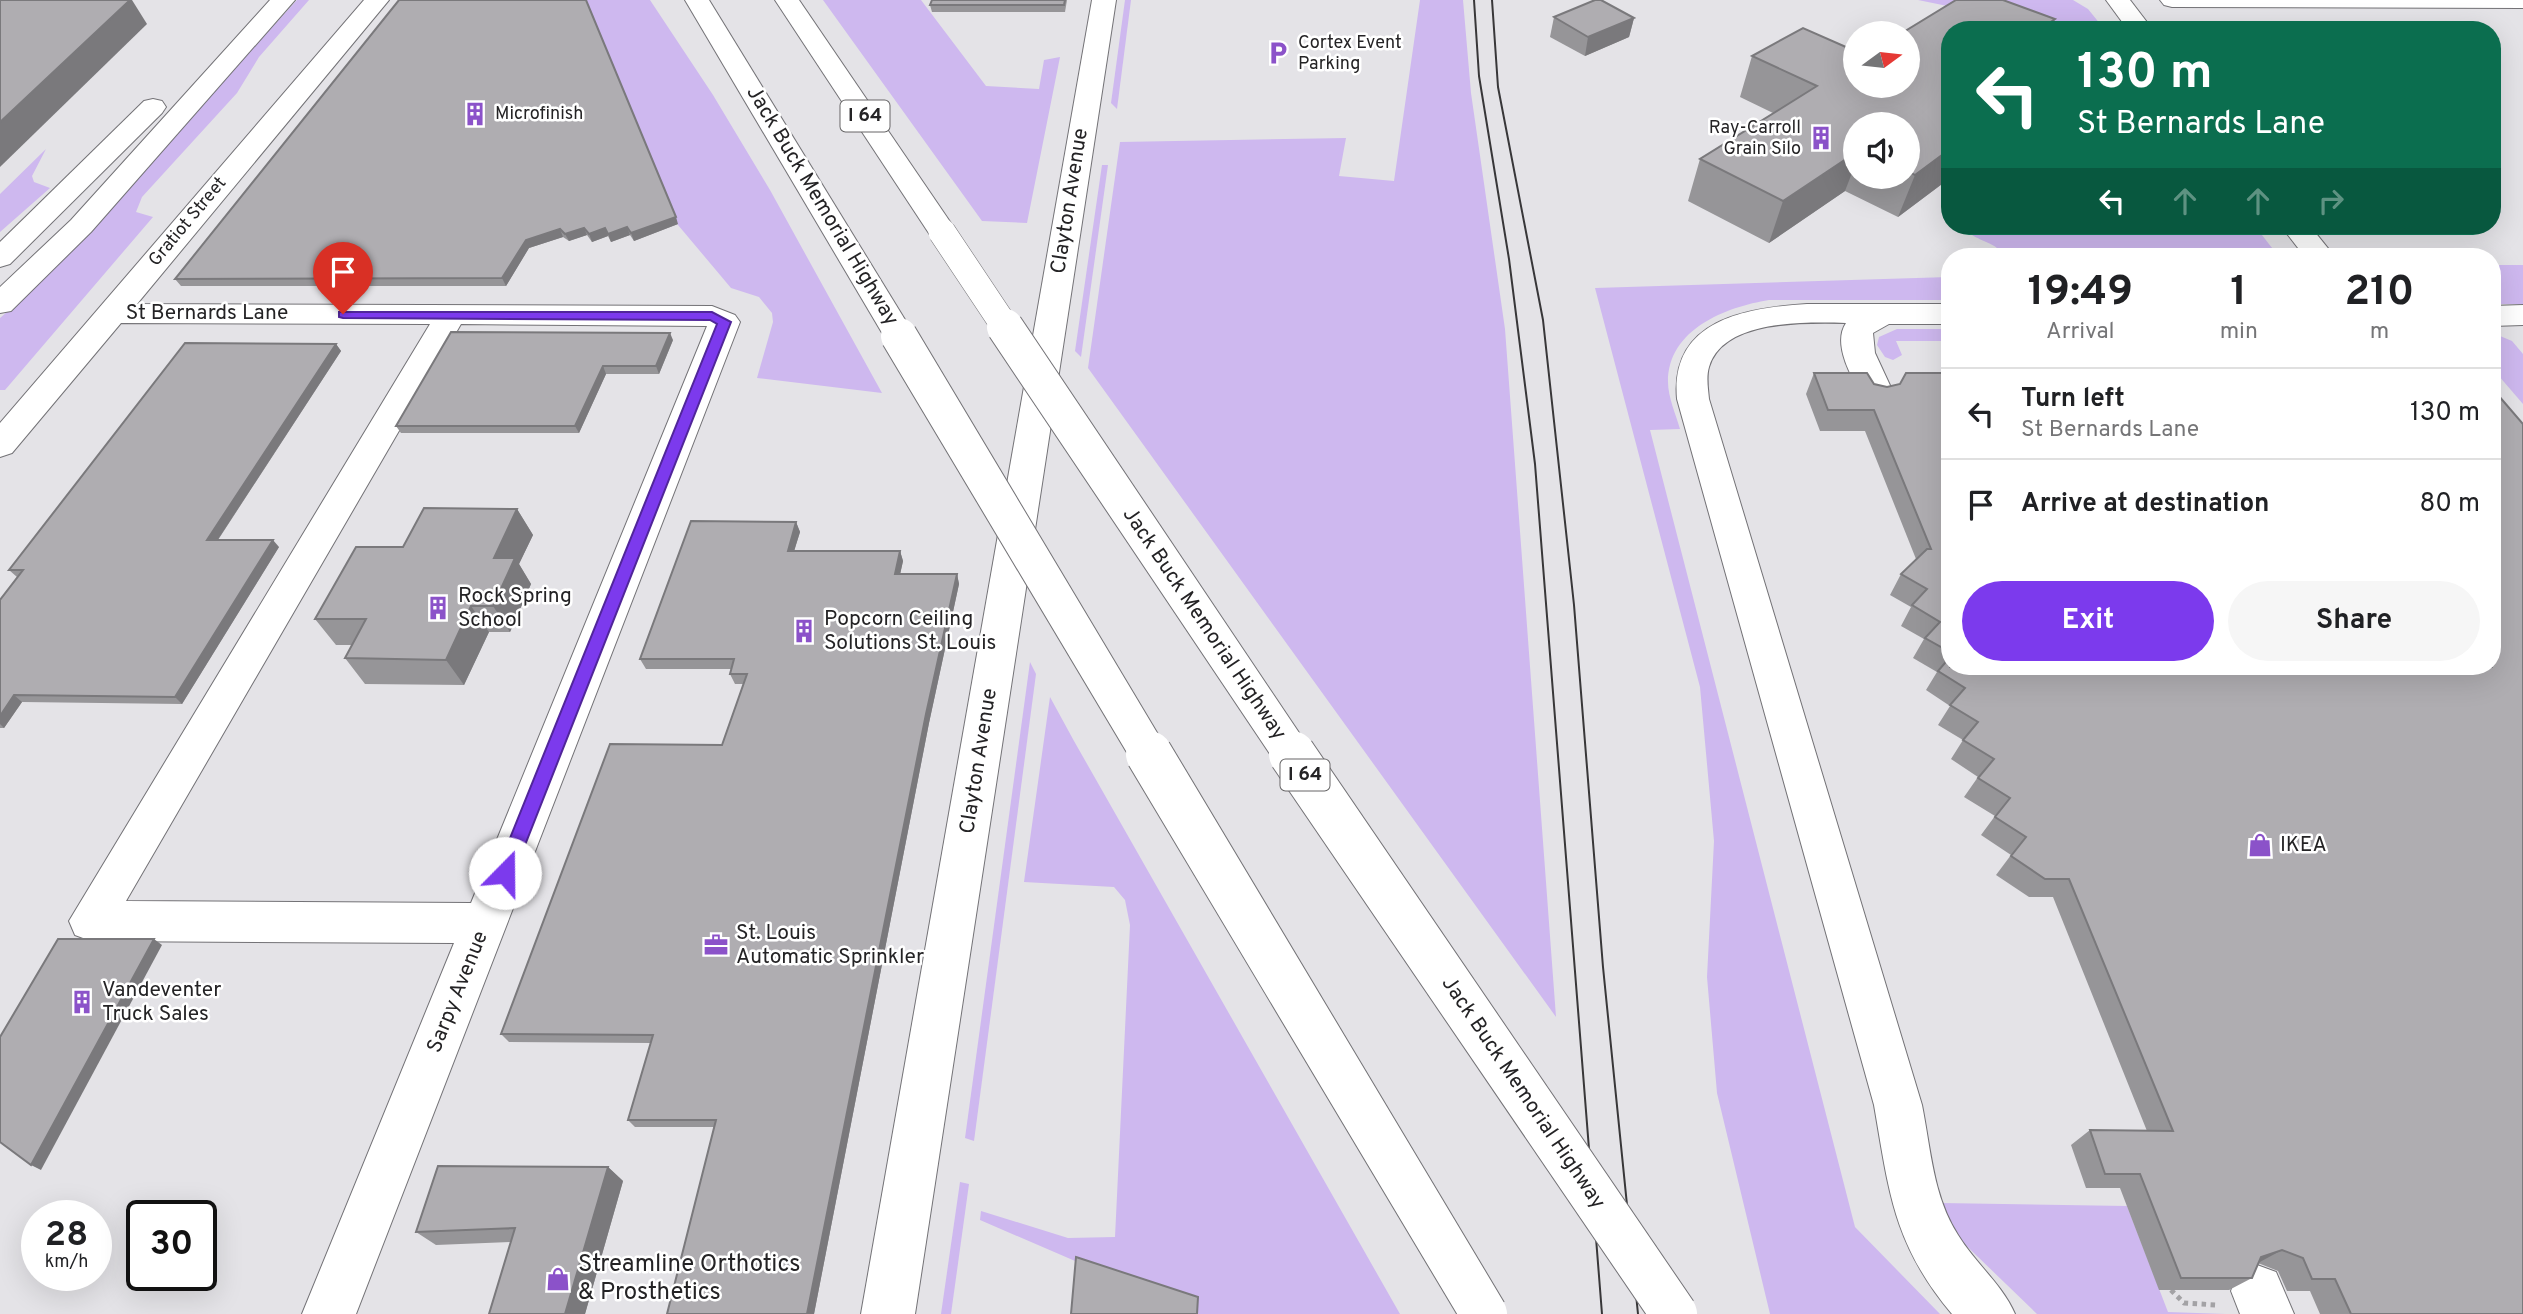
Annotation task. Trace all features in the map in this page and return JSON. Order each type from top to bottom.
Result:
[{"type":"main road","points":[[0,258],[101,159],[254,0]]},
{"type":"main road","points":[[0,304],[81,226],[283,0]]},
{"type":"main road","name":"Gratiot Street","points":[[0,445],[377,0]]},
{"type":"main road","name":"Jack Buck Memorial Highway","points":[[697,0],[1484,1314]]},
{"type":"main road","name":"Jack Buck Memorial Highway","points":[[787,0],[1256,702],[1674,1314]]},
{"type":"main road","name":"Clayton Avenue","points":[[888,1314],[1104,0]]},
{"type":"main road","points":[[2118,0],[2134,21]]},
{"type":"main road","points":[[2172,0],[2523,1]]},
{"type":"main road","name":"St Bernards Lane","points":[[112,313],[712,316],[722,319]]},
{"type":"main road","points":[[1878,394],[1856,337],[1858,328],[1884,314]]},
{"type":"main road","points":[[1941,314],[1789,315],[1762,317],[1729,327],[1714,338],[1694,362],[1693,399],[1898,1105],[1917,1211],[1931,1243],[1959,1284],[1988,1314]]},
{"type":"main road","points":[[451,315],[91,920],[485,923]]},
{"type":"main road","name":"Sarpy Avenue","points":[[328,1314],[725,326],[722,319]]},
{"type":"path","points":[[2171,1290],[2177,1301],[2184,1305],[2251,1303]]},
{"type":"shaded area","points":[[297,0],[309,0],[259,57],[237,93],[142,197],[136,212],[153,217],[5,390],[0,390],[0,318],[29,293]]},
{"type":"shaded area","points":[[586,0],[650,0],[713,95],[770,190],[882,393],[757,378],[773,322],[772,313],[759,297],[731,288],[678,225]]},
{"type":"shaded area","points":[[823,0],[921,0],[986,86],[1039,89],[1044,60],[1060,57],[1027,223],[982,221]]},
{"type":"shaded area","points":[[1125,0],[1131,0],[1117,109],[1111,103]]},
{"type":"shaded area","points":[[1420,0],[1463,0],[1471,93],[1505,329],[1556,1017],[1088,368],[1120,142],[1346,138],[1339,176],[1394,181]]},
{"type":"shaded area","points":[[1918,0],[2073,0],[2088,9],[2098,21],[1998,21],[1967,10]]},
{"type":"shaded area","points":[[46,149],[32,176],[34,182],[50,188],[0,232],[0,194]]},
{"type":"shaded area","points":[[1102,165],[1108,165],[1081,357],[1075,351]]},
{"type":"shaded area","points":[[1973,235],[2262,235],[2272,248],[1997,248]]},
{"type":"shaded area","points":[[2501,265],[2523,265],[2523,304],[2501,304]]},
{"type":"shaded area","points":[[1941,277],[1941,300],[1769,300],[1718,315],[1689,335],[1678,348],[1671,364],[1668,388],[1680,429],[1650,430],[1855,1227],[1940,1314],[1770,1314],[1717,1093],[1707,977],[1714,841],[1700,687],[1595,288]]},
{"type":"shaded area","points":[[1897,329],[1941,329],[1941,341],[1896,341],[1902,355],[1893,360],[1885,357],[1877,345],[1879,337]]},
{"type":"shaded area","points":[[2501,336],[2512,341],[2523,354],[2523,404],[2501,378]]},
{"type":"shaded area","points":[[1030,662],[1036,674],[974,1141],[965,1138]]},
{"type":"shaded area","points":[[1050,697],[1400,1314],[1198,1314],[980,1220],[981,1211],[1068,1238],[1115,1237],[1130,925],[1125,900],[1114,887],[1024,882]]},
{"type":"shaded area","points":[[960,1182],[969,1184],[951,1314],[941,1314]]},
{"type":"shaded area","points":[[1941,1203],[2127,1206],[2168,1312],[2226,1314],[2037,1314],[1947,1227]]},
{"type":"building","points":[[0,0],[130,0],[0,122]]},
{"type":"building","name":"Microfinish","points":[[399,0],[586,0],[676,217],[631,233],[627,227],[608,234],[605,228],[589,234],[584,228],[565,234],[560,229],[526,240],[502,278],[175,279]]},
{"type":"building","points":[[932,0],[1065,0],[1064,5],[930,5]]},
{"type":"building","points":[[1601,0],[1634,18],[1588,37],[1554,17]]},
{"type":"building","points":[[1956,0],[2003,0],[2055,19],[1941,21],[1941,156],[1920,171],[1920,112],[1843,112],[1843,161],[1783,201],[1700,159],[1817,86],[1752,56],[1803,28],[1843,46],[1843,98],[1920,98],[1920,22]]},
{"type":"building","points":[[451,332],[670,333],[656,366],[603,366],[575,426],[396,426]]},
{"type":"building","points":[[185,343],[336,344],[207,540],[273,540],[175,697],[14,695],[0,716],[0,600],[23,570],[9,570]]},
{"type":"building","points":[[1814,373],[1867,373],[1874,384],[1887,387],[1900,384],[1906,373],[1941,373],[1941,647],[1925,638],[1940,622],[1912,605],[1927,589],[1901,574],[1927,549],[1931,549],[1874,410],[1828,410]]},
{"type":"building","name":"IKEA","points":[[2501,398],[2523,424],[2523,1314],[2351,1314],[2335,1279],[2312,1279],[2303,1258],[2282,1250],[2261,1257],[2252,1278],[2181,1278],[2140,1174],[2105,1174],[2090,1130],[2173,1131],[2069,879],[2045,879],[2011,856],[2026,837],[1995,817],[2010,798],[1978,778],[1994,759],[1963,740],[1978,722],[1950,705],[1965,688],[1944,675],[2501,675]]},
{"type":"building","name":"Rock Spring School","points":[[424,508],[517,509],[494,558],[515,558],[493,606],[471,606],[446,660],[345,658],[366,619],[315,619],[356,547],[403,547]]},
{"type":"building","points":[[691,521],[796,522],[788,551],[900,551],[895,574],[957,574],[926,714],[807,1314],[667,1314],[716,1120],[628,1120],[653,1035],[501,1034],[610,744],[722,745],[747,674],[730,674],[734,659],[640,659]]},
{"type":"building","name":"Vandeventer Truck Sales","points":[[58,939],[154,939],[31,1165],[0,1142],[0,1037]]},
{"type":"building","name":"Streamline Orthotics & Prosthetics","points":[[438,1166],[608,1167],[565,1314],[489,1314],[515,1228],[416,1232]]},
{"type":"building","points":[[1076,1257],[1198,1297],[1197,1314],[1071,1314]]},
{"type":"tram line","points":[[1474,0],[1479,76],[1509,259],[1535,464],[1602,1314]]},
{"type":"tram line","points":[[1492,0],[1498,87],[1543,320],[1574,605],[1603,967],[1638,1314]]},
{"type":"place","name":"Cortex Event Parking","points":[[1278,53]]},
{"type":"place","name":"Microfinish","points":[[475,114]]},
{"type":"place","name":"Ray-Carroll Grain Silo","points":[[1821,138]]},
{"type":"place","name":"Rock Spring School","points":[[438,608]]},
{"type":"place","name":"Popcorn Ceiling Solutions St. Louis","points":[[804,631]]},
{"type":"place","name":"IKEA","points":[[2260,845]]},
{"type":"place","name":"St. Louis Automatic Sprinkler","points":[[716,945]]},
{"type":"place","name":"Vandeventer Truck Sales","points":[[82,1002]]},
{"type":"place","name":"Streamline Orthotics & Prosthetics","points":[[558,1279]]},
{"type":"route","points":[[343,314],[712,316],[724,322],[725,326],[505,873]]}]
